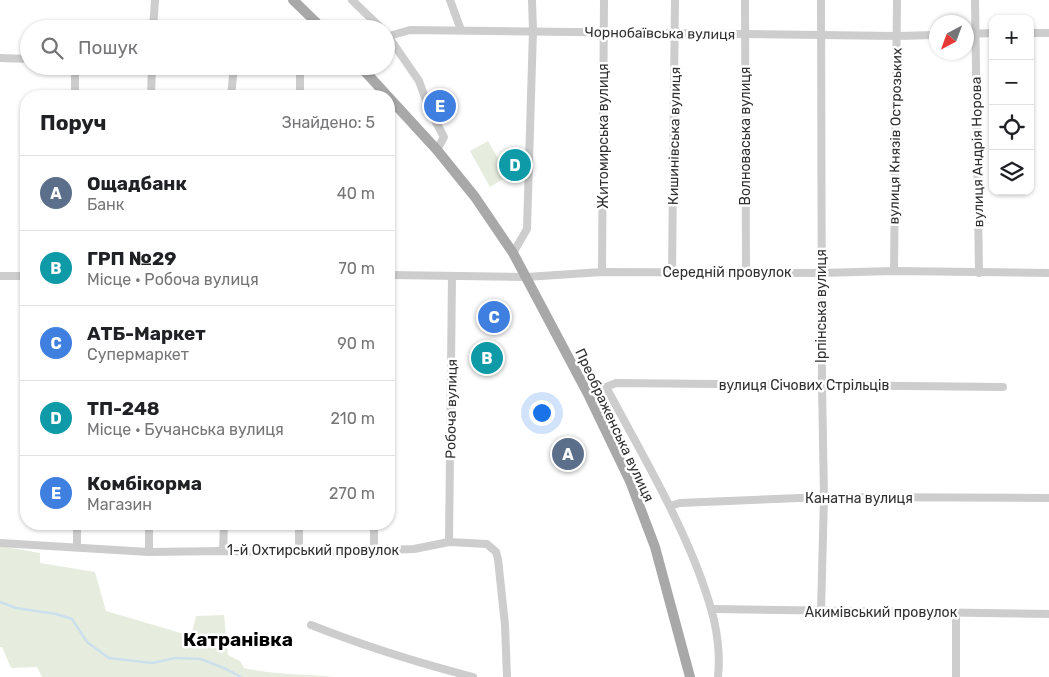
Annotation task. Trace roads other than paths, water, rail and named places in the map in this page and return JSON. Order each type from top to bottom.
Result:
[{"type":"main road","points":[[293,0],[314,20]]},
{"type":"main road","name":"Преображенська вулиця","points":[[368,75],[382,90]]},
{"type":"main road","name":"Преображенська вулиця","points":[[395,104],[438,150],[475,197],[513,253],[589,396],[630,481],[655,547],[690,677]]},
{"type":"street","points":[[154,20],[155,0]]},
{"type":"street","points":[[352,0],[373,20]]},
{"type":"street","points":[[450,0],[461,30]]},
{"type":"street","points":[[513,253],[527,229],[533,30],[532,0]]},
{"type":"street","name":"Житомирська вулиця","points":[[602,272],[604,0]]},
{"type":"street","name":"Кишинівська вулиця","points":[[672,272],[675,0]]},
{"type":"street","name":"Волноваська вулиця","points":[[745,0],[746,271]]},
{"type":"street","name":"Ірпінська вулиця","points":[[821,0],[821,273],[824,497],[822,612]]},
{"type":"street","name":"вулиця Князів Острозьких","points":[[894,271],[897,0]]},
{"type":"street","name":"вулиця Андрія Норова","points":[[973,15],[975,0]]},
{"type":"street","name":"Чорнобаївська вулиця","points":[[395,34],[410,30],[533,30],[603,33],[929,35]]},
{"type":"street","points":[[1034,33],[1049,33]]},
{"type":"street","points":[[974,34],[989,34]]},
{"type":"street","points":[[395,47],[419,81],[429,109],[444,137],[438,150]]},
{"type":"street","points":[[0,58],[20,59]]},
{"type":"street","name":"вулиця Андрія Норова","points":[[972,60],[979,273]]},
{"type":"street","points":[[75,75],[75,90]]},
{"type":"street","points":[[151,90],[152,75]]},
{"type":"street","points":[[232,90],[233,75]]},
{"type":"street","points":[[299,75],[300,90]]},
{"type":"street","name":"Середній провулок","points":[[395,275],[526,276],[602,272],[746,271],[821,273],[894,271],[1049,273]]},
{"type":"street","points":[[0,276],[20,276]]},
{"type":"street","name":"Робоча вулиця","points":[[449,542],[452,276]]},
{"type":"street","name":"вулиця Січових Стрільців","points":[[670,506],[606,387],[616,383],[1003,386]]},
{"type":"street","name":"Канатна вулиця","points":[[670,506],[680,503],[824,497],[1049,498]]},
{"type":"street","points":[[670,506],[684,534],[713,609],[718,646],[718,677]]},
{"type":"street","points":[[77,530],[77,547]]},
{"type":"street","points":[[149,530],[149,552]]},
{"type":"street","points":[[223,551],[224,530]]},
{"type":"street","points":[[299,530],[299,553]]},
{"type":"street","points":[[374,530],[374,551]]},
{"type":"street","name":"1-й Охтирський провулок","points":[[0,543],[149,552],[299,553],[414,549],[449,542],[487,544],[496,552],[498,560],[505,625],[507,677]]},
{"type":"street","name":"Акимівський провулок","points":[[713,609],[1049,614]]},
{"type":"street","points":[[956,612],[956,677]]},
{"type":"street","points":[[311,625],[338,636],[444,670],[473,677]]},
{"type":"waterway","points":[[0,602],[16,608],[56,614],[72,619],[87,642],[109,658],[152,663],[175,658],[201,659],[241,677]]},
{"type":"place","name":"Комбікорма","points":[[440,106]]},
{"type":"place","name":"ТП-248","points":[[515,165]]},
{"type":"place","name":"АТБ-Маркет","points":[[494,317]]},
{"type":"place","name":"ГРП №29","points":[[487,358]]},
{"type":"place","name":"Ощадбанк","points":[[568,454]]},
{"type":"district","name":"Катранівка","points":[[238,639]]}]
